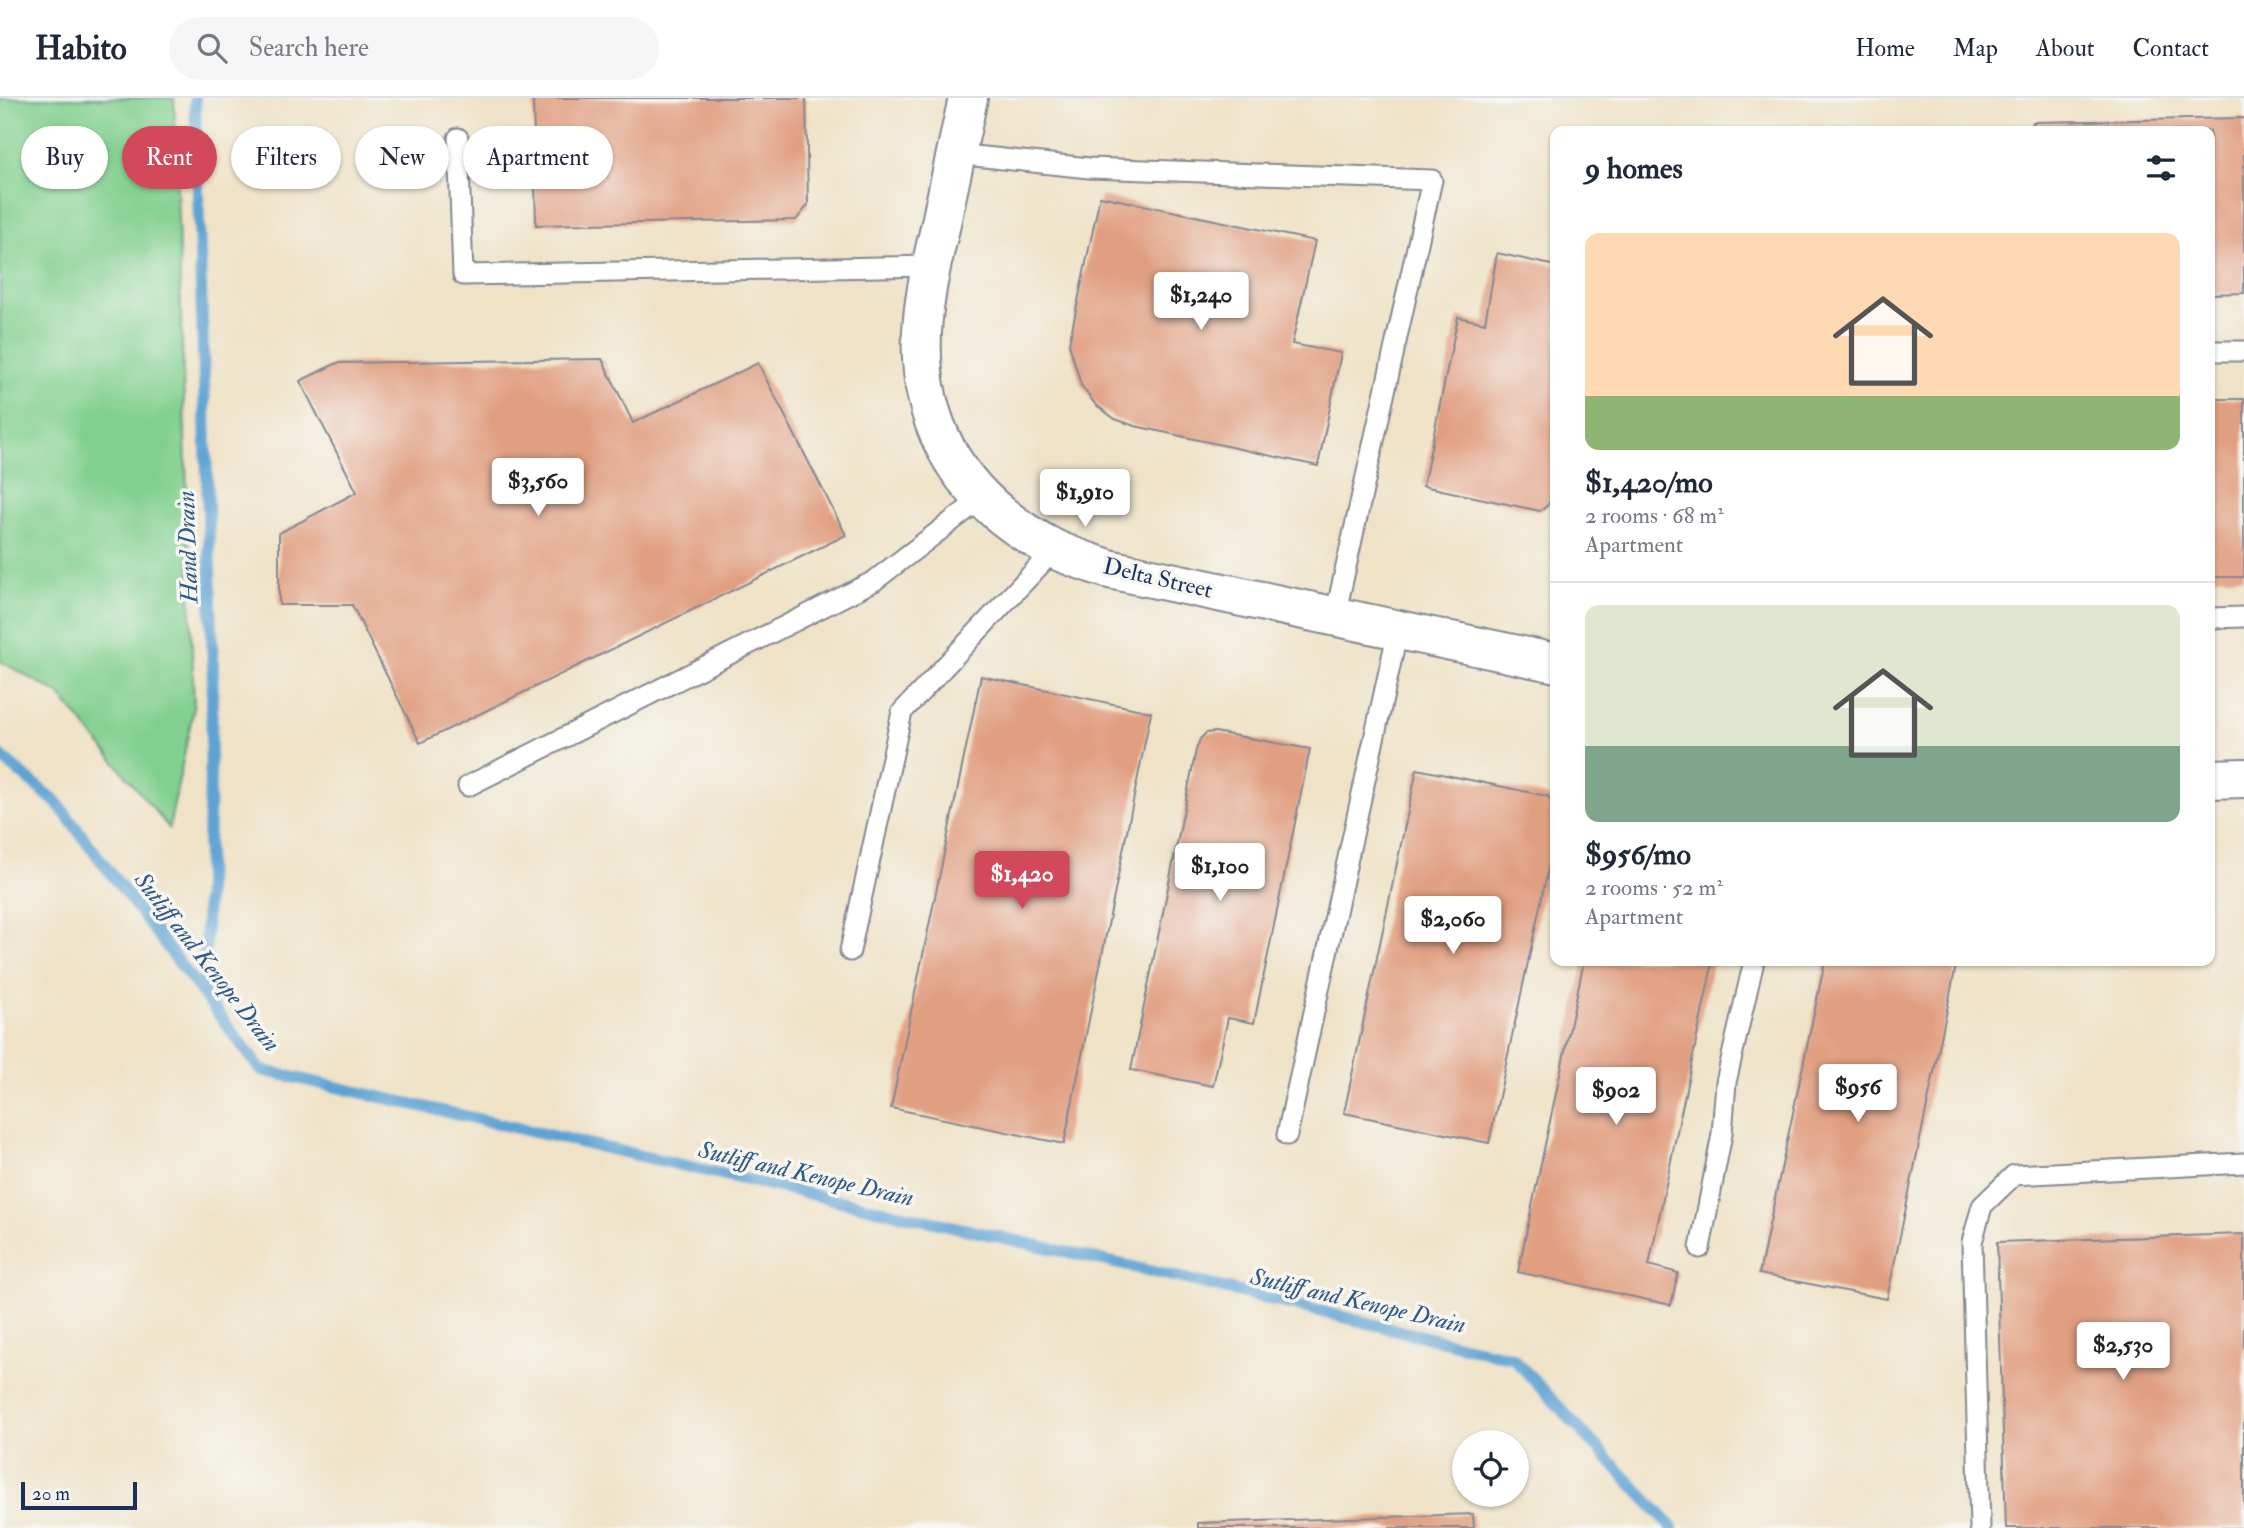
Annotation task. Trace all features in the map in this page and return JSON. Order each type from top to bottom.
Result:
[{"type":"street","name":"Delta Street","points":[[968,98],[925,296],[924,386],[933,421],[949,456],[982,498],[1007,520],[1055,549],[1109,569],[1550,662]]},
{"type":"street","points":[[2215,779],[2244,778]]},
{"type":"lane","points":[[458,138],[463,275],[932,266]]},
{"type":"lane","points":[[956,154],[1089,168],[1433,180],[1335,616]]},
{"type":"lane","points":[[2215,351],[2244,351]]},
{"type":"lane","points":[[468,786],[874,581],[982,498]]},
{"type":"lane","points":[[850,951],[902,712],[1055,549]]},
{"type":"lane","points":[[2215,618],[2244,617]]},
{"type":"lane","points":[[1287,1135],[1398,630]]},
{"type":"lane","points":[[1700,1248],[1722,1133],[1726,1082],[1753,966]]},
{"type":"lane","points":[[1980,1528],[1972,1242],[1982,1206],[2014,1175],[2244,1163]]},
{"type":"green space","points":[[0,98],[174,98],[175,126],[122,126],[122,189],[177,189],[194,707],[169,828],[59,694],[0,661]]},
{"type":"building","points":[[533,98],[806,98],[808,205],[796,220],[536,225],[535,189],[613,189],[613,126],[534,126]]},
{"type":"building","points":[[2244,118],[2244,293],[2215,294],[2215,126],[2033,126],[2033,122]]},
{"type":"building","points":[[1100,196],[1315,241],[1292,344],[1341,353],[1318,466],[1135,426],[1115,419],[1095,404],[1081,385],[1069,344]]},
{"type":"building","points":[[1497,253],[1550,265],[1550,502],[1540,511],[1423,486],[1458,317],[1485,323]]},
{"type":"building","points":[[602,359],[633,423],[758,363],[846,535],[420,743],[352,605],[279,605],[279,533],[357,492],[300,381],[337,363]]},
{"type":"building","points":[[2215,399],[2244,399],[2244,577],[2215,577]]},
{"type":"building","points":[[981,676],[1151,712],[1064,1144],[891,1108]]},
{"type":"building","points":[[1215,732],[1310,749],[1254,1023],[1228,1018],[1213,1086],[1131,1070],[1196,750],[1200,739],[1206,733]]},
{"type":"building","points":[[1417,769],[1547,796],[1550,799],[1550,860],[1489,1143],[1344,1113]]},
{"type":"building","points":[[1583,966],[1712,966],[1649,1265],[1678,1273],[1671,1305],[1518,1272]]},
{"type":"building","points":[[1824,966],[1956,966],[1887,1299],[1759,1274]]},
{"type":"building","points":[[2244,1234],[2244,1528],[2006,1528],[1997,1242]]},
{"type":"building","points":[[1473,1514],[1474,1528],[1198,1528],[1198,1523]]},
{"type":"waterway","name":"Hand Drain","points":[[195,98],[213,667],[204,995]]},
{"type":"waterway","name":"Sutliff and Kenope Drain","points":[[0,756],[57,803],[261,1070],[1190,1280],[1513,1358],[1673,1528]]}]
